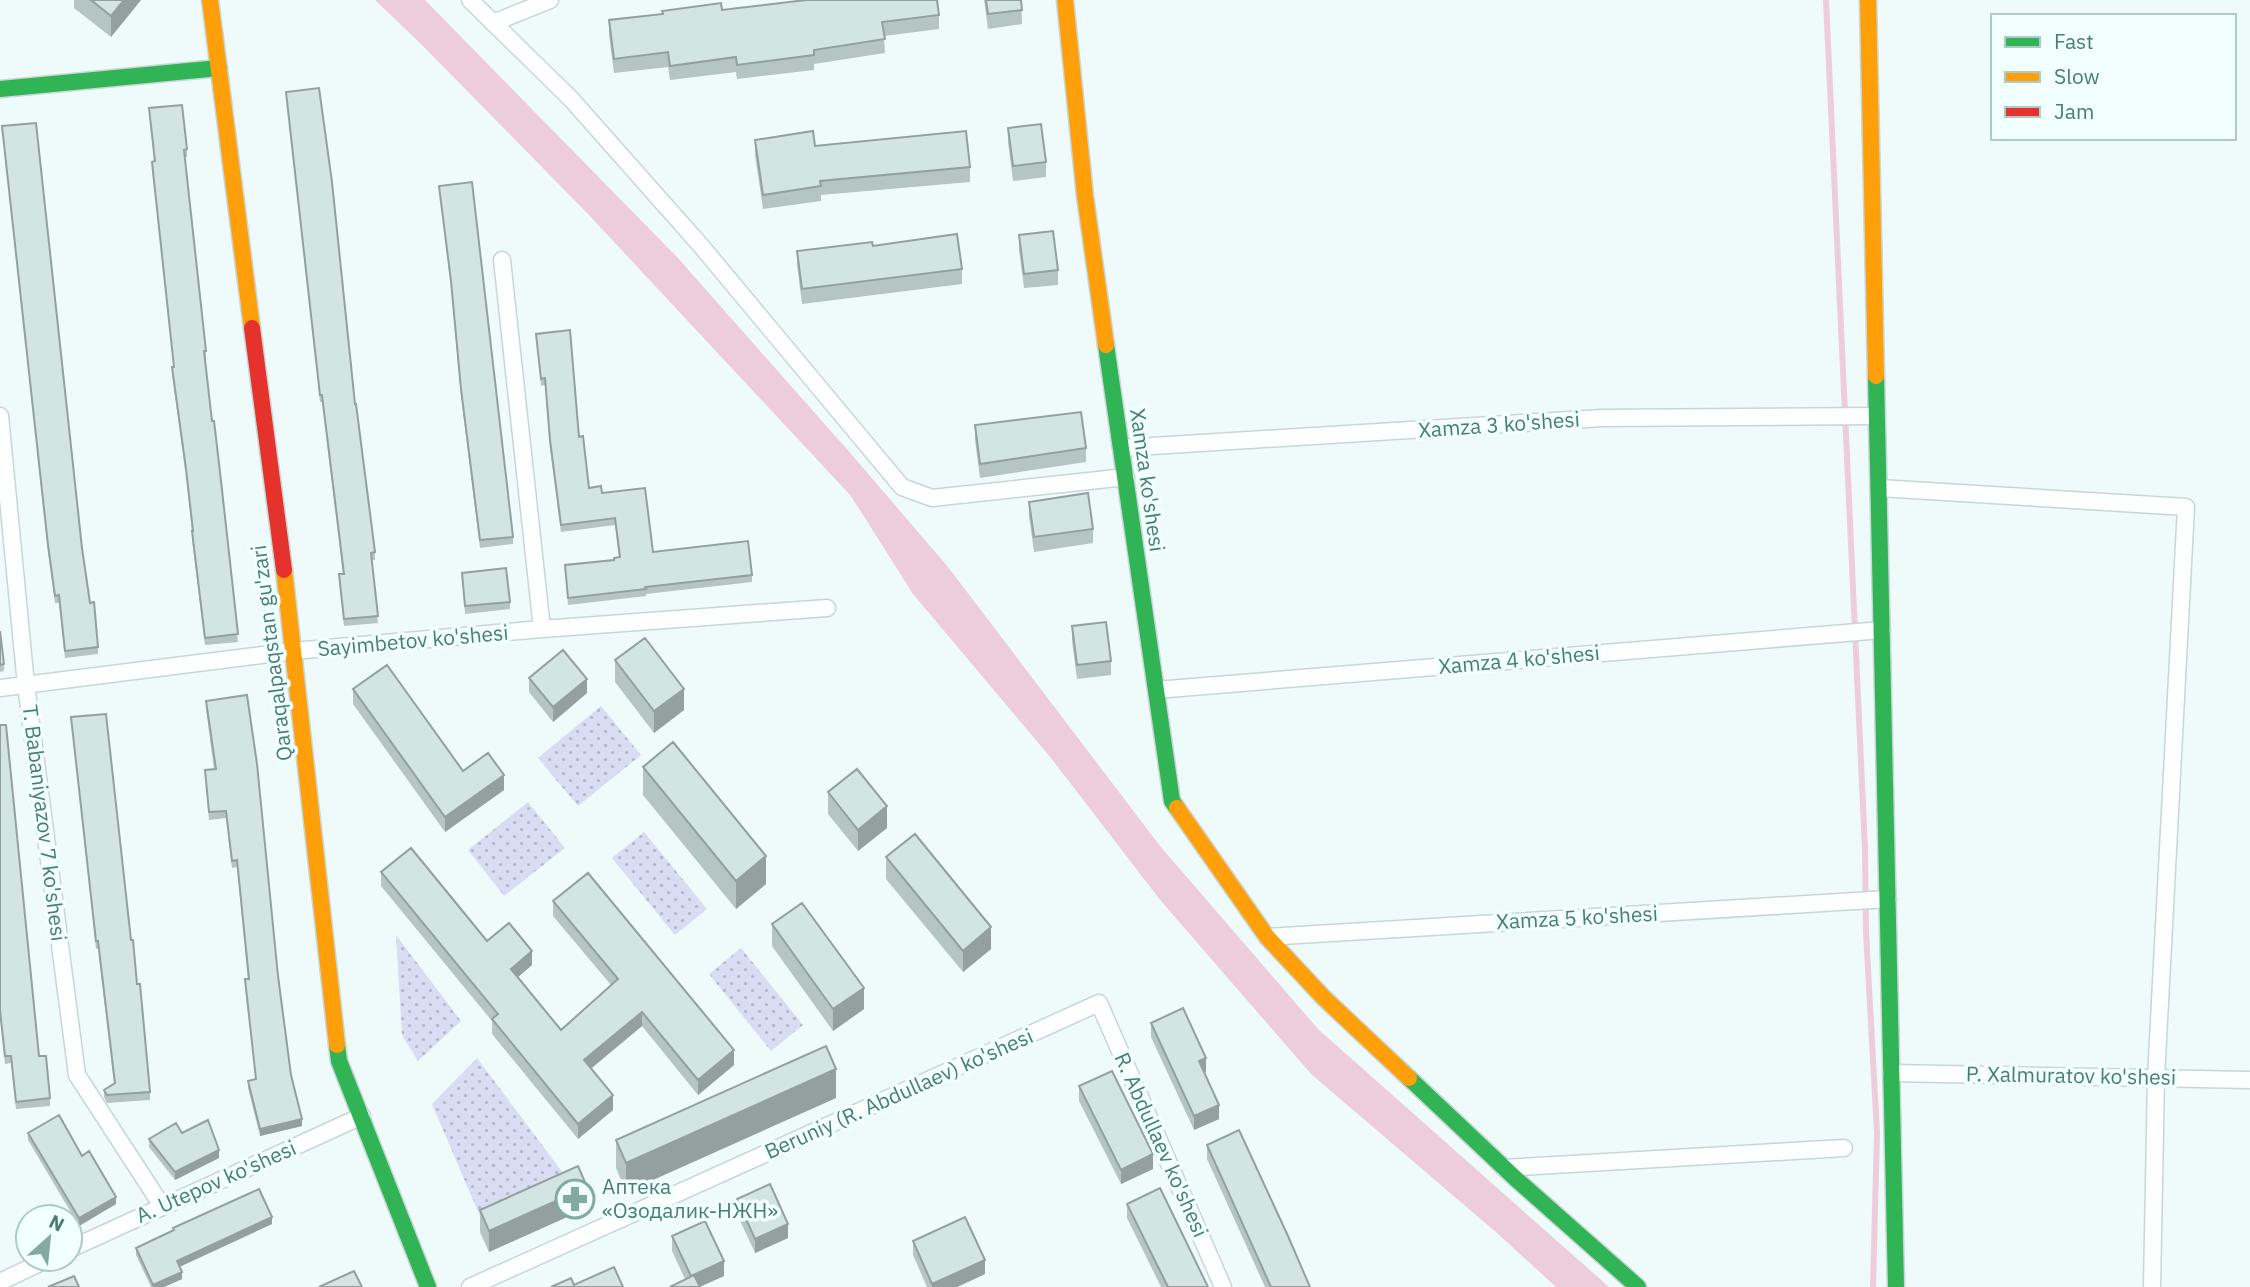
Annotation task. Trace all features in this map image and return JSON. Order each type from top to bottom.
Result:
[{"type":"street","name":"Qaraqalpaqstan gu'zari","points":[[210,0],[294,651],[340,1061],[428,1287]]},
{"type":"street","points":[[470,0],[571,99],[702,247],[902,487],[932,498],[1126,477]]},
{"type":"street","points":[[493,23],[550,0]]},
{"type":"street","name":"Xamza ko'shesi","points":[[1065,0],[1085,196],[1172,801],[1267,937],[1324,998],[1504,1168],[1638,1287]]},
{"type":"street","points":[[1868,0],[1896,1287]]},
{"type":"street","points":[[0,89],[219,68]]},
{"type":"street","points":[[502,260],[542,629]]},
{"type":"street","name":"T. Babaniyazov 7 ko'shesi","points":[[0,416],[26,685],[77,1075],[162,1206]]},
{"type":"street","name":"Xamza 3 ko'shesi","points":[[1121,448],[1602,418],[1877,416]]},
{"type":"street","points":[[1879,488],[2186,508],[2156,1078],[2152,1287]]},
{"type":"street","name":"Sayimbetov ko'shesi","points":[[0,688],[294,651],[827,608]]},
{"type":"street","name":"Xamza 4 ko'shesi","points":[[1156,690],[1882,630]]},
{"type":"street","name":"Xamza 5 ko'shesi","points":[[1267,937],[1888,899]]},
{"type":"street","name":"Beruniy (R. Abdullaev) ko'shesi","points":[[470,1287],[1098,1003]]},
{"type":"street","name":"R. Abdullaev ko'shesi","points":[[1098,1003],[1223,1287]]},
{"type":"street","name":"P. Xalmuratov ko'shesi","points":[[1891,1073],[2250,1080]]},
{"type":"street","name":"A. Utepov ko'shesi","points":[[84,1242],[362,1116]]},
{"type":"street","points":[[1504,1168],[1844,1148]]},
{"type":"street","points":[[0,1282],[19,1273]]},
{"type":"shaded area","points":[[375,0],[425,0],[677,257],[948,567],[1160,846],[1318,1029],[1609,1287],[1556,1287],[1311,1074],[1161,901],[1051,758],[913,594],[851,496],[588,214]]},
{"type":"shaded area","points":[[601,706],[641,755],[578,806],[538,758]]},
{"type":"shaded area","points":[[528,802],[565,848],[504,896],[468,850]]},
{"type":"shaded area","points":[[644,832],[707,909],[675,935],[612,858]]},
{"type":"shaded area","points":[[396,935],[461,1021],[418,1061],[402,1035]]},
{"type":"shaded area","points":[[741,948],[803,1025],[771,1051],[709,974]]},
{"type":"shaded area","points":[[477,1058],[569,1181],[482,1221],[432,1104]]},
{"type":"building","points":[[91,0],[124,0],[111,16]]},
{"type":"building","points":[[806,0],[937,0],[939,15],[882,22],[885,39],[814,50],[814,55],[737,65],[736,57],[670,66],[668,52],[614,59],[609,20],[663,14],[662,11],[721,3],[722,10]]},
{"type":"building","points":[[986,0],[1021,0],[1022,10],[988,14]]},
{"type":"building","points":[[319,88],[332,182],[355,404],[375,552],[371,553],[378,616],[344,619],[339,574],[344,574],[320,395],[286,92]]},
{"type":"building","points":[[182,105],[204,351],[238,634],[205,638],[172,367],[149,108]]},
{"type":"building","points":[[36,123],[82,548],[90,603],[94,602],[98,647],[65,651],[59,595],[55,596],[48,545],[2,126]]},
{"type":"building","points":[[1041,124],[1046,162],[1013,166],[1008,128]]},
{"type":"building","points":[[813,131],[815,146],[966,131],[970,167],[820,181],[821,186],[763,195],[755,140]]},
{"type":"building","points":[[472,182],[513,537],[480,540],[439,186]]},
{"type":"building","points":[[1053,231],[1058,270],[1024,274],[1019,235]]},
{"type":"building","points":[[957,234],[962,269],[802,289],[797,251],[872,242],[873,246]]},
{"type":"building","points":[[570,330],[579,437],[583,436],[589,488],[601,486],[602,493],[645,488],[653,552],[748,541],[752,575],[568,598],[565,565],[614,560],[620,557],[615,518],[561,525],[545,378],[541,379],[536,334]]},
{"type":"building","points":[[1081,412],[1086,448],[980,464],[975,425]]},
{"type":"building","points":[[1088,493],[1093,529],[1034,537],[1029,502]]},
{"type":"building","points":[[506,568],[510,602],[465,606],[462,573]]},
{"type":"building","points":[[1106,622],[1111,661],[1077,665],[1072,626]]},
{"type":"building","points":[[0,631],[4,664],[0,665]]},
{"type":"building","points":[[645,638],[684,689],[654,711],[615,660]]},
{"type":"building","points":[[563,650],[587,679],[553,707],[529,678]]},
{"type":"building","points":[[387,665],[463,771],[488,753],[504,775],[445,817],[353,689]]},
{"type":"building","points":[[247,695],[257,764],[278,976],[291,1075],[302,1119],[260,1129],[248,1081],[256,1079],[245,979],[249,979],[237,860],[232,861],[226,811],[209,812],[205,770],[216,769],[206,701]]},
{"type":"building","points":[[106,714],[131,940],[137,984],[140,984],[150,1092],[107,1095],[104,1090],[115,1083],[71,717]]},
{"type":"building","points":[[0,725],[6,725],[39,1056],[46,1056],[50,1098],[16,1102],[11,1056],[5,1056],[0,1010]]},
{"type":"building","points":[[673,742],[766,856],[736,881],[643,767]]},
{"type":"building","points":[[857,769],[887,806],[858,830],[828,792]]},
{"type":"building","points":[[915,834],[991,927],[963,951],[886,857]]},
{"type":"building","points":[[411,848],[487,941],[509,923],[532,951],[511,969],[561,1030],[618,979],[553,901],[588,873],[734,1050],[698,1080],[642,1012],[584,1060],[613,1095],[578,1124],[492,1019],[498,1014],[381,872]]},
{"type":"building","points":[[802,903],[864,988],[833,1009],[772,924]]},
{"type":"building","points":[[1183,1008],[1206,1058],[1199,1061],[1219,1105],[1194,1116],[1151,1023]]},
{"type":"building","points":[[826,1046],[836,1069],[626,1163],[616,1140]]},
{"type":"building","points":[[1112,1071],[1153,1154],[1121,1170],[1079,1086]]},
{"type":"building","points":[[59,1115],[82,1156],[89,1151],[116,1197],[84,1215],[84,1203],[70,1203],[28,1133]]},
{"type":"building","points":[[208,1120],[219,1150],[175,1172],[149,1139],[176,1123],[182,1133]]},
{"type":"building","points":[[1239,1130],[1310,1287],[1271,1287],[1207,1145]]},
{"type":"building","points":[[578,1166],[587,1187],[489,1231],[480,1210]]},
{"type":"building","points":[[770,1184],[788,1224],[755,1239],[737,1199]]},
{"type":"building","points":[[1160,1188],[1208,1287],[1168,1287],[1127,1204]]},
{"type":"building","points":[[259,1189],[272,1217],[177,1261],[182,1272],[153,1285],[136,1248]]},
{"type":"building","points":[[965,1217],[985,1260],[932,1284],[913,1241]]},
{"type":"building","points":[[705,1221],[724,1261],[691,1276],[672,1236]]},
{"type":"building","points":[[614,1267],[623,1287],[551,1287],[571,1278],[574,1285]]},
{"type":"building","points":[[354,1271],[362,1287],[319,1287]]},
{"type":"building","points":[[694,1275],[700,1287],[670,1287]]},
{"type":"building","points":[[74,1276],[79,1287],[48,1287]]},
{"type":"waterway","points":[[1826,0],[1877,1132],[1873,1287]]},
{"type":"traffic: fast","points":[[0,89],[219,68]]},
{"type":"traffic: fast","points":[[1106,345],[1172,801],[1177,808]]},
{"type":"traffic: fast","points":[[1876,376],[1896,1287]]},
{"type":"traffic: fast","points":[[337,1045],[339,1061],[428,1287]]},
{"type":"traffic: fast","points":[[1409,1078],[1516,1179],[1638,1287]]},
{"type":"traffic: slow","points":[[210,0],[252,328]]},
{"type":"traffic: slow","points":[[1065,0],[1085,196],[1106,345]]},
{"type":"traffic: slow","points":[[1868,0],[1876,376]]},
{"type":"traffic: slow","points":[[284,570],[337,1045]]},
{"type":"traffic: slow","points":[[1177,808],[1267,937],[1324,998],[1409,1078]]},
{"type":"traffic: jam","points":[[252,328],[284,570]]},
{"type":"place","name":"Аптека «Озодалик-НЖН»","points":[[575,1199]]}]
